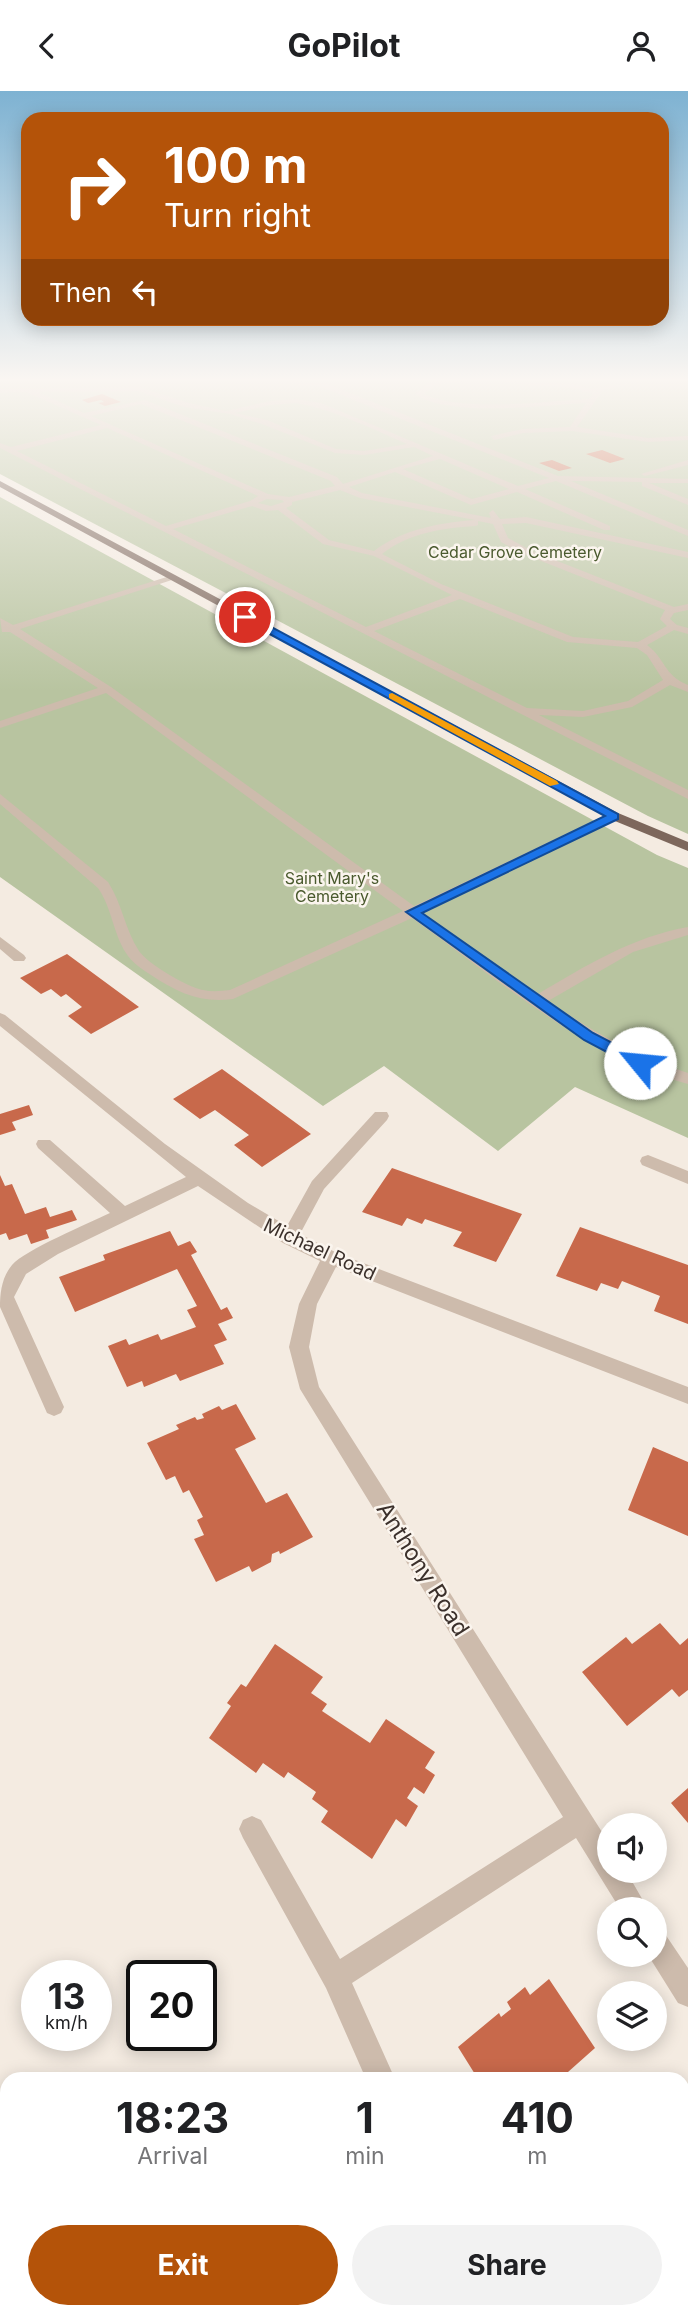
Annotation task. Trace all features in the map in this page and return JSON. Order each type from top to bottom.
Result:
[{"type":"main road","points":[[2,485],[614,816],[688,847]]},
{"type":"street","points":[[78,485],[688,795]]},
{"type":"street","points":[[241,485],[284,504],[326,542],[349,550],[376,554],[461,595],[571,640],[640,645],[651,653],[669,681],[688,689]]},
{"type":"street","points":[[253,503],[263,508],[284,504],[347,485]]},
{"type":"street","points":[[432,485],[495,514],[504,540],[529,553],[673,610]]},
{"type":"street","points":[[510,485],[609,529],[616,538]]},
{"type":"street","points":[[471,502],[534,485]]},
{"type":"street","points":[[573,485],[688,533]]},
{"type":"street","points":[[648,485],[688,502]]},
{"type":"street","points":[[341,487],[360,495],[496,522]]},
{"type":"street","points":[[165,529],[253,503],[266,496]]},
{"type":"street","points":[[376,554],[388,543],[425,530],[526,520],[688,555]]},
{"type":"street","points":[[0,632],[173,578]]},
{"type":"street","points":[[366,631],[461,595]]},
{"type":"street","points":[[688,607],[673,610],[666,614],[665,618],[673,627],[688,631]]},
{"type":"street","points":[[0,621],[107,689],[413,912],[589,1036],[640,1063],[688,1079]]},
{"type":"street","points":[[640,645],[673,627]]},
{"type":"street","points":[[523,711],[583,715],[632,704],[669,681]]},
{"type":"street","points":[[0,725],[107,689]]},
{"type":"street","points":[[572,736],[583,715]]},
{"type":"street","points":[[0,798],[103,885],[115,901],[122,931],[135,957],[188,992],[214,998],[233,994],[614,816]]},
{"type":"street","points":[[537,1001],[617,954],[659,935],[688,931]]},
{"type":"street","points":[[0,941],[19,958]]},
{"type":"street","name":"Michael Road","points":[[0,1018],[198,1178],[256,1219],[289,1238],[331,1258],[688,1396]]},
{"type":"street","points":[[289,1238],[318,1185],[381,1116]]},
{"type":"street","points":[[44,1144],[123,1214]]},
{"type":"street","points":[[648,1161],[688,1178]]},
{"type":"street","points":[[54,1407],[5,1297],[19,1269],[198,1178]]},
{"type":"street","name":"Anthony Road","points":[[331,1258],[308,1304],[299,1347],[310,1389],[597,1848]]},
{"type":"street","points":[[336,1978],[580,1821]]},
{"type":"street","points":[[252,1829],[336,1978],[378,2072]]},
{"type":"street","points":[[667,1960],[688,1993]]},
{"type":"green space","name":"Cedar Grove Cemetery","points":[[21,485],[688,485],[688,834],[648,816]]},
{"type":"green space","name":"Saint Mary's Cemetery","points":[[0,497],[657,855],[688,868],[688,1138],[575,1087],[498,1151],[384,1066],[323,1106],[0,877]]},
{"type":"building","points":[[67,954],[139,1007],[91,1034],[68,1016],[82,1007],[66,994],[61,997],[51,989],[41,994],[20,978]]},
{"type":"building","points":[[222,1069],[311,1134],[262,1167],[234,1145],[249,1135],[215,1110],[200,1119],[173,1099]]},
{"type":"building","points":[[29,1105],[33,1115],[12,1122],[16,1130],[0,1135],[0,1114]]},
{"type":"building","points":[[392,1168],[522,1214],[496,1262],[453,1246],[462,1232],[425,1219],[422,1224],[407,1218],[402,1226],[362,1212]]},
{"type":"building","points":[[0,1175],[5,1186],[12,1184],[25,1214],[46,1207],[50,1217],[72,1210],[77,1220],[46,1230],[49,1238],[31,1244],[27,1234],[9,1240],[6,1233],[0,1235]]},
{"type":"building","points":[[580,1227],[688,1265],[688,1324],[654,1311],[660,1296],[622,1281],[618,1289],[601,1283],[597,1291],[556,1276]]},
{"type":"building","points":[[170,1231],[178,1246],[190,1241],[197,1252],[191,1255],[221,1310],[227,1307],[233,1318],[218,1324],[227,1340],[214,1345],[224,1364],[180,1381],[176,1374],[144,1387],[142,1381],[127,1387],[108,1346],[126,1339],[129,1345],[158,1334],[161,1340],[196,1327],[187,1310],[197,1306],[177,1269],[75,1312],[59,1277],[105,1260],[103,1255]]},
{"type":"building","points":[[236,1404],[256,1439],[235,1449],[266,1503],[287,1493],[313,1537],[280,1554],[279,1551],[272,1554],[271,1562],[252,1572],[249,1566],[216,1582],[194,1539],[204,1535],[197,1520],[203,1517],[189,1490],[183,1493],[175,1476],[166,1480],[147,1443],[179,1429],[176,1425],[195,1417],[197,1420],[204,1418],[202,1414],[219,1406],[222,1410]]},
{"type":"building","points":[[653,1447],[688,1462],[688,1536],[628,1510]]},
{"type":"building","points":[[660,1623],[680,1645],[688,1638],[688,1690],[679,1697],[672,1689],[627,1726],[582,1672],[626,1637],[632,1644]]},
{"type":"building","points":[[275,1644],[323,1677],[311,1693],[327,1704],[322,1711],[370,1743],[386,1719],[435,1752],[425,1768],[435,1775],[424,1794],[414,1787],[407,1798],[418,1806],[406,1827],[396,1819],[372,1859],[321,1822],[328,1811],[312,1799],[316,1792],[288,1772],[284,1778],[263,1763],[256,1773],[209,1738],[231,1706],[227,1703],[241,1684],[246,1687]]},
{"type":"building","points":[[688,1788],[688,1823],[671,1803]]},
{"type":"building","points":[[549,1979],[595,2048],[568,2072],[474,2072],[458,2047],[499,2013],[501,2017],[511,2009],[507,2002],[525,1987],[530,1995]]},
{"type":"slow traffic","points":[[392,696],[554,784]]},
{"type":"route","points":[[245,617],[614,816],[413,912],[589,1036],[640,1063]]}]
